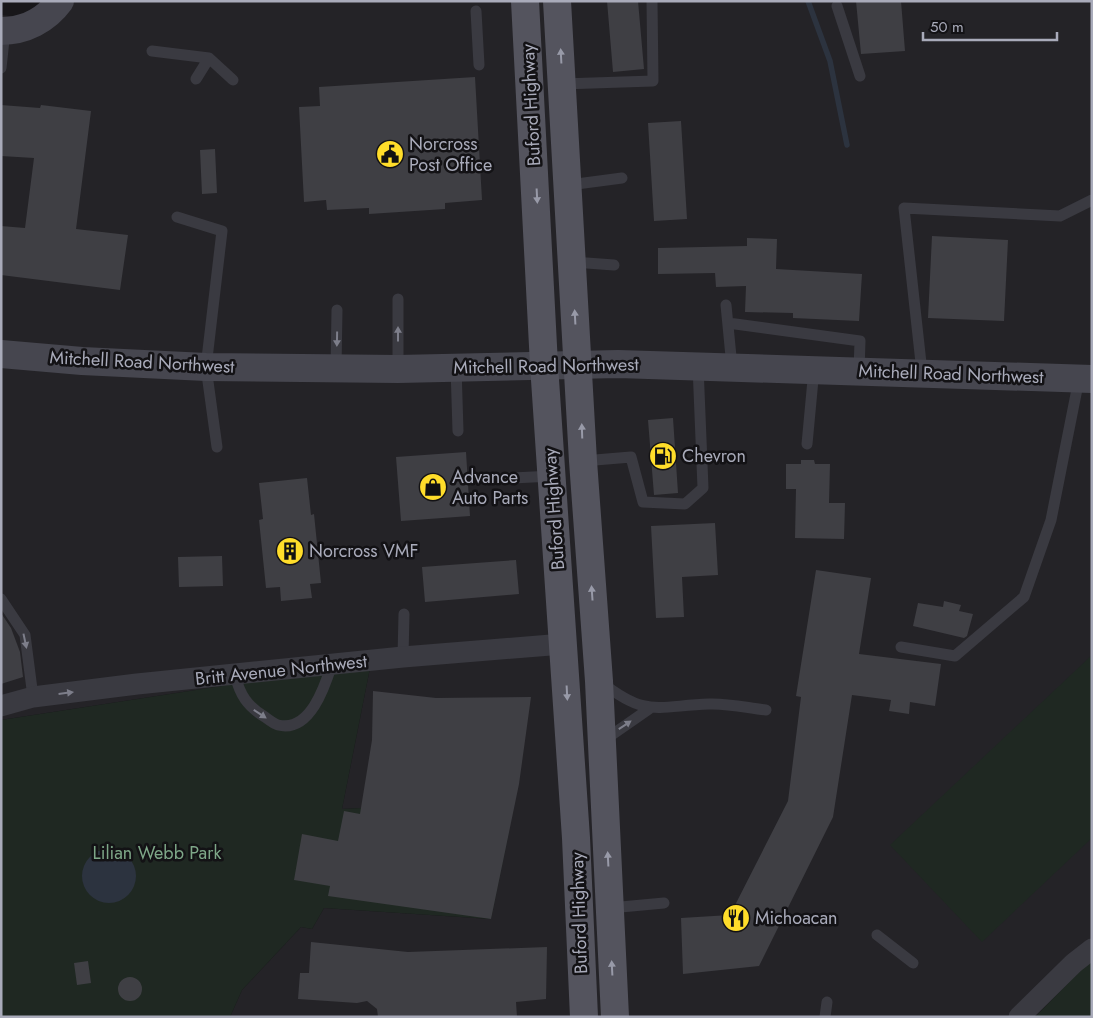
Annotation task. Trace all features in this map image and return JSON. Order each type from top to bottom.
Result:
[{"type":"main road","name":"Buford Highway","points":[[525,1],[544,364],[576,838],[584,1017]]},
{"type":"main road","name":"Buford Highway","points":[[557,1],[583,461],[599,681],[615,1017]]},
{"type":"street","points":[[3,31],[34,24],[55,8],[60,1]]},
{"type":"street","name":"Mitchell Road Northwest","points":[[1,354],[82,361],[206,367],[398,369],[544,364],[618,364],[1085,378]]},
{"type":"street","name":"Britt Avenue Northwest","points":[[1,706],[33,696],[403,657],[563,644]]},
{"type":"street","points":[[1018,1017],[1074,963],[1092,949]]},
{"type":"lane","points":[[562,84],[653,81],[652,1]]},
{"type":"lane","points":[[838,6],[860,76]]},
{"type":"lane","points":[[476,11],[479,65]]},
{"type":"lane","points":[[1,68],[3,31]]},
{"type":"lane","points":[[152,51],[210,58],[233,80]]},
{"type":"lane","points":[[196,79],[210,58]]},
{"type":"lane","points":[[568,185],[622,178]]},
{"type":"lane","points":[[922,372],[904,208],[1060,216],[1092,200]]},
{"type":"lane","points":[[177,216],[222,231],[206,367],[217,448]]},
{"type":"lane","points":[[573,262],[614,265]]},
{"type":"lane","points":[[398,299],[398,369]]},
{"type":"lane","points":[[726,305],[732,367]]},
{"type":"lane","points":[[336,369],[337,310]]},
{"type":"lane","points":[[728,323],[860,341],[859,370]]},
{"type":"lane","points":[[583,461],[631,457],[643,502],[685,504],[703,488],[698,366]]},
{"type":"lane","points":[[456,367],[458,431]]},
{"type":"lane","points":[[807,444],[814,369]]},
{"type":"lane","points":[[901,647],[955,656],[1024,597],[1051,520],[1085,378]]},
{"type":"lane","points":[[492,480],[552,476]]},
{"type":"lane","points":[[1,599],[25,635],[33,696]]},
{"type":"lane","points":[[403,657],[404,614]]},
{"type":"lane","points":[[235,675],[240,696],[254,711],[278,725],[292,726],[302,719],[315,705],[332,664]]},
{"type":"lane","points":[[599,681],[623,700],[649,709],[711,704],[766,710]]},
{"type":"lane","points":[[601,742],[649,709]]},
{"type":"lane","points":[[610,908],[664,904]]},
{"type":"lane","points":[[877,935],[913,963]]},
{"type":"lane","points":[[825,1017],[828,1002]]},
{"type":"shaded area","points":[[56,1],[1092,1],[1092,960],[1035,1017],[230,1017],[242,990],[301,927],[312,929],[324,908],[491,919],[362,808],[342,809],[371,663],[1,720],[1,15],[51,21]]},
{"type":"green space","points":[[1092,655],[1092,838],[982,942],[890,845]]},
{"type":"green space","name":"Lilian Webb Park","points":[[371,663],[342,809],[362,808],[509,832],[491,919],[324,908],[312,929],[301,927],[242,990],[230,1017],[1,1017],[1,720]]},
{"type":"green space","points":[[1091,960],[1092,1017],[1035,1017]]},
{"type":"water","points":[[104,849],[114,849],[128,857],[134,866],[136,876],[134,886],[128,895],[114,903],[104,903],[94,898],[87,891],[82,881],[82,871],[87,861],[94,854]]},
{"type":"building","points":[[607,1],[638,1],[644,69],[613,72]]},
{"type":"building","points":[[856,1],[901,1],[905,51],[861,54]]},
{"type":"building","name":"Norcross Post Office","points":[[475,77],[482,200],[445,203],[445,209],[369,214],[369,208],[327,210],[326,200],[304,202],[299,107],[320,106],[319,87]]},
{"type":"building","points":[[1,105],[40,108],[41,105],[91,111],[76,229],[128,235],[120,290],[1,275],[1,226],[25,228],[34,158],[1,156]]},
{"type":"building","points":[[681,121],[687,219],[654,221],[648,123]]},
{"type":"building","points":[[215,149],[217,193],[202,194],[200,150]]},
{"type":"building","points":[[932,236],[1008,240],[1004,321],[928,318]]},
{"type":"building","points":[[747,238],[777,239],[776,269],[862,274],[859,321],[793,318],[793,313],[745,312],[746,286],[716,287],[715,273],[658,274],[658,248],[747,246]]},
{"type":"building","name":"Chevron","points":[[673,418],[678,493],[654,495],[648,420]]},
{"type":"building","name":"Advance Auto Parts","points":[[466,452],[470,516],[401,521],[396,457]]},
{"type":"building","points":[[801,460],[814,460],[815,464],[830,464],[829,503],[845,503],[844,539],[795,538],[796,489],[786,489],[786,464],[801,464]]},
{"type":"building","name":"Norcross VMF","points":[[307,478],[311,515],[314,514],[321,583],[310,584],[312,598],[281,601],[280,587],[266,588],[259,520],[263,519],[259,483]]},
{"type":"building","points":[[715,523],[718,575],[682,577],[684,617],[656,618],[651,526]]},
{"type":"building","points":[[222,556],[223,586],[179,587],[178,557]]},
{"type":"building","points":[[516,560],[519,594],[425,602],[422,567]]},
{"type":"building","points":[[816,570],[871,578],[859,654],[941,664],[935,706],[910,702],[909,714],[889,711],[891,700],[852,695],[833,817],[759,966],[683,974],[681,918],[730,915],[788,801],[801,697],[796,696]]},
{"type":"building","points":[[944,601],[961,605],[959,611],[973,614],[967,636],[964,638],[913,626],[918,603],[943,607]]},
{"type":"building","points":[[1,613],[11,628],[20,652],[23,677],[1,684]]},
{"type":"building","points":[[373,691],[436,698],[531,697],[519,784],[491,919],[328,896],[330,886],[294,880],[302,834],[338,841],[344,811],[360,814],[372,740]]},
{"type":"building","points":[[311,942],[408,952],[547,947],[546,999],[516,1002],[517,1017],[378,1017],[377,1009],[367,1001],[357,1003],[298,999],[300,973],[309,973]]},
{"type":"building","points":[[88,961],[91,983],[77,985],[74,963]]},
{"type":"building","points":[[130,977],[139,980],[142,989],[139,998],[130,1001],[121,998],[118,989],[121,980]]},
{"type":"waterway","points":[[808,1],[830,61],[847,145]]},
{"type":"place","name":"Norcross Post Office","points":[[390,154]]},
{"type":"place","name":"Chevron","points":[[663,456]]},
{"type":"place","name":"Advance Auto Parts","points":[[433,487]]},
{"type":"place","name":"Norcross VMF","points":[[290,551]]},
{"type":"place","name":"Michoacan","points":[[736,918]]}]
